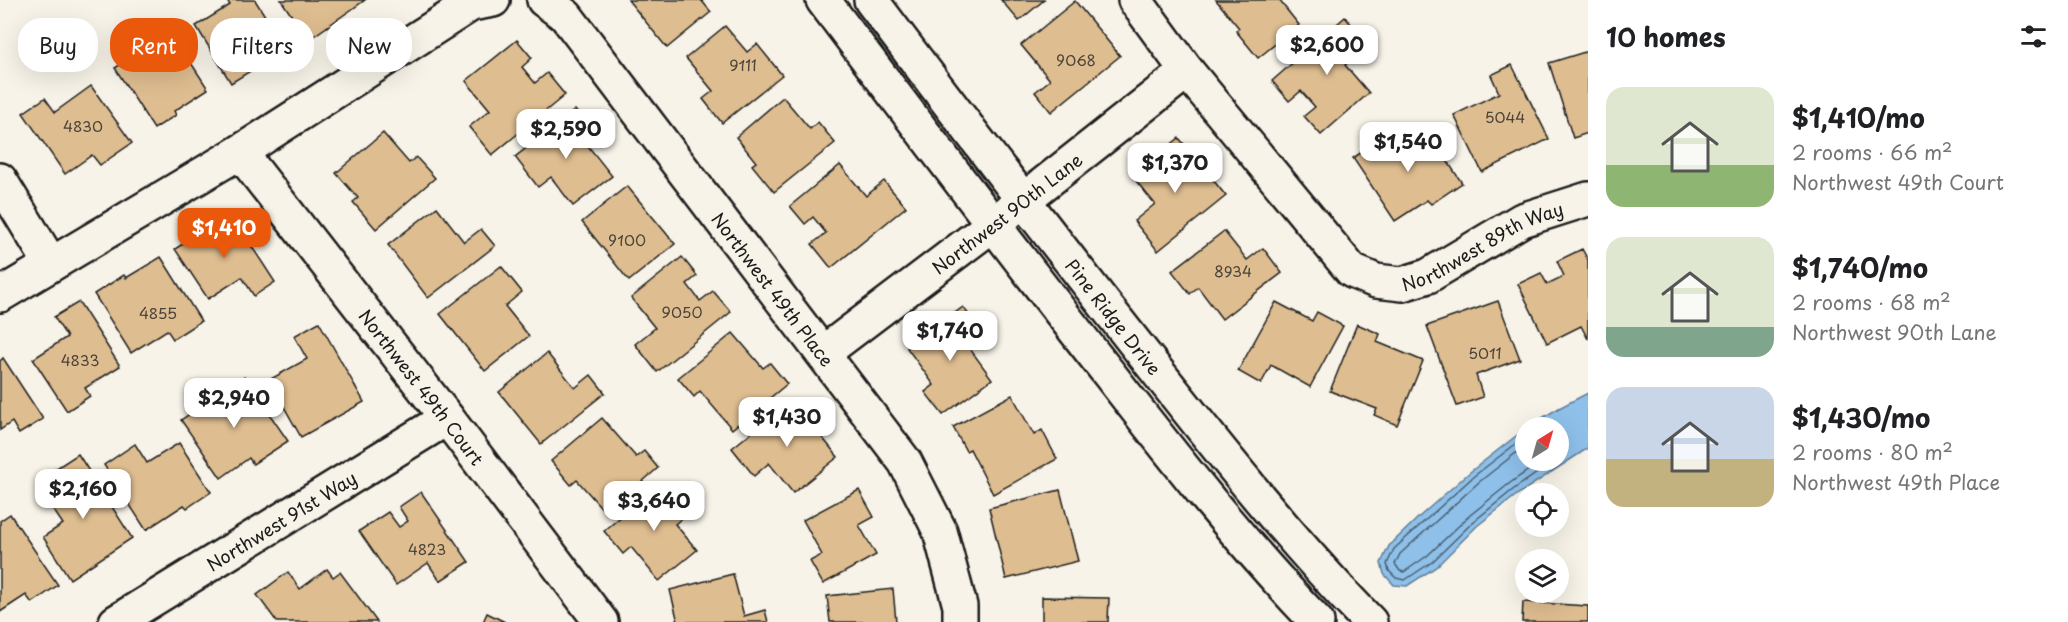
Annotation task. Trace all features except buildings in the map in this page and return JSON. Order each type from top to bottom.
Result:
[{"type":"street","points":[[0,295],[240,152],[471,4],[493,0]]},
{"type":"street","name":"Northwest 49th Place","points":[[544,0],[566,16],[905,462],[940,531],[960,614]]},
{"type":"street","points":[[823,0],[992,225],[1206,498],[1278,582],[1317,622]]},
{"type":"street","name":"Pine Ridge Drive","points":[[871,0],[1022,200],[1233,467],[1304,552],[1370,622]]},
{"type":"street","points":[[1135,0],[1187,71]]},
{"type":"street","name":"Northwest 90th Lane","points":[[824,353],[992,225],[1187,71]]},
{"type":"street","name":"Northwest 89th Way","points":[[1187,71],[1352,271],[1376,281],[1402,284],[1428,276],[1522,220],[1588,199]]},
{"type":"street","name":"Northwest 49th Court","points":[[240,152],[447,418],[601,622]]},
{"type":"street","points":[[0,180],[51,264]]},
{"type":"street","name":"Northwest 91st Way","points":[[116,622],[447,418]]},
{"type":"water","points":[[1588,393],[1588,448],[1569,460],[1569,417],[1544,417]]},
{"type":"water","points":[[1515,437],[1515,471],[1553,471],[1535,483],[1515,483],[1515,496],[1477,526],[1436,567],[1407,586],[1394,585],[1384,574],[1381,563],[1389,546],[1470,472]]}]
